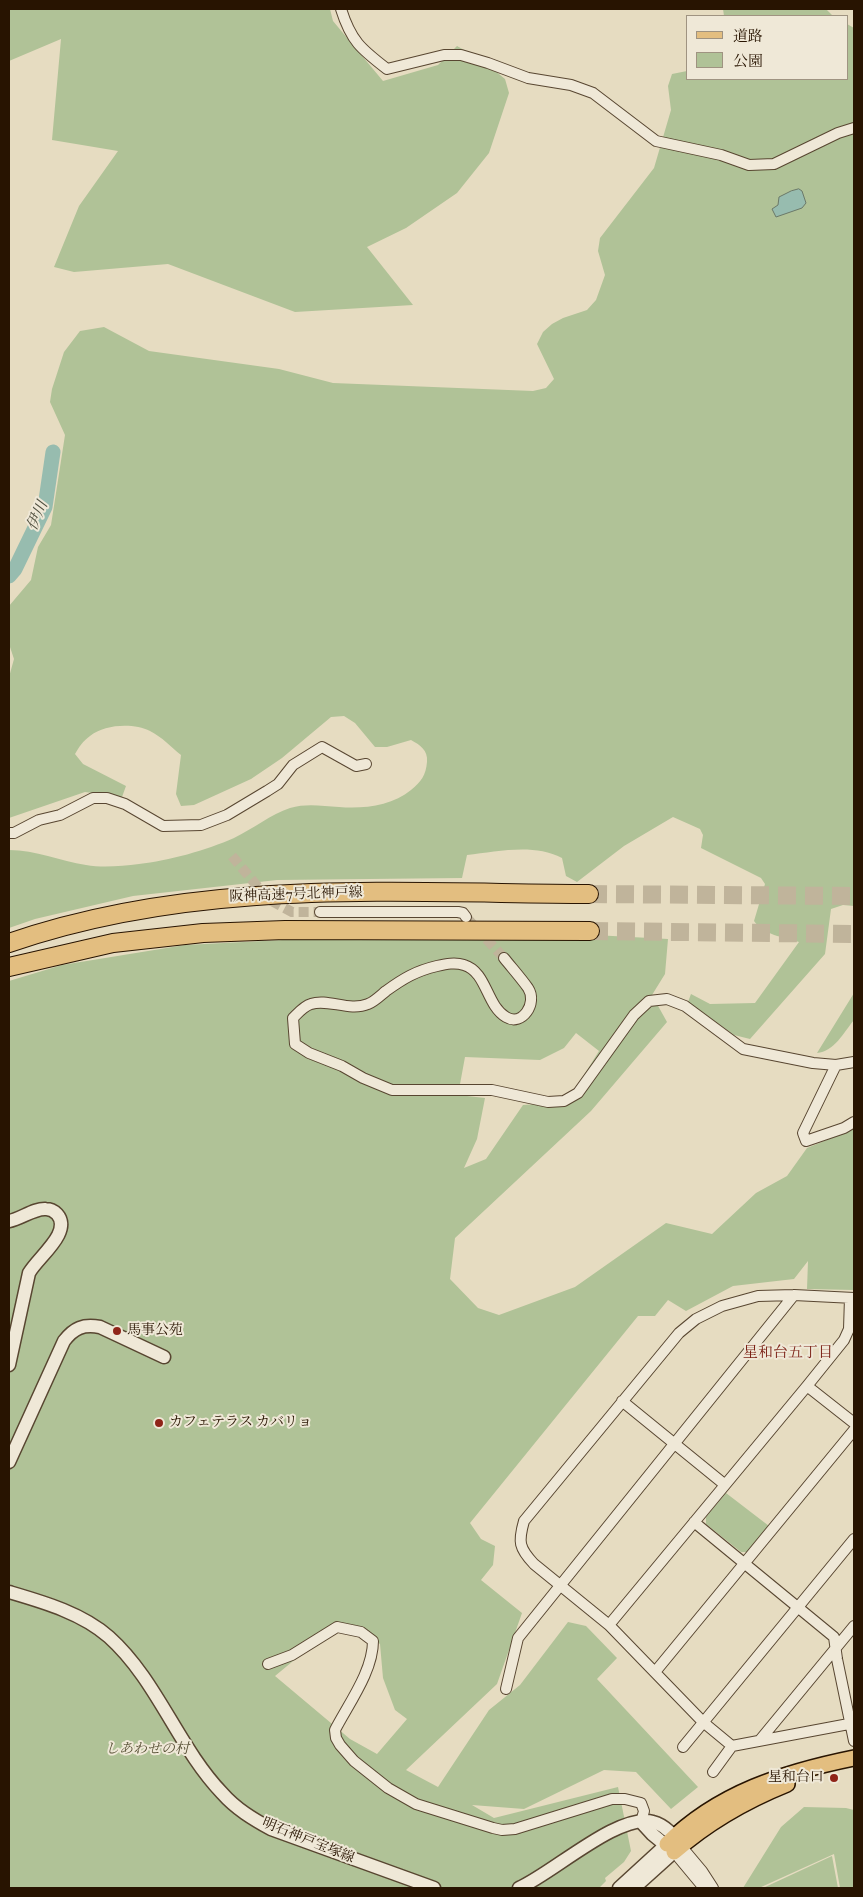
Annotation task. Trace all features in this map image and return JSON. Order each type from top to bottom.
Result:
[{"type":"highway","name":"阪神高速7号北神戸線","points":[[9,942],[119,912],[184,902],[243,896],[328,893],[589,894]]},
{"type":"highway","points":[[9,966],[113,943],[203,933],[285,930],[590,931]]},
{"type":"main road","points":[[674,1845],[710,1808],[757,1785],[821,1764],[854,1758]]},
{"type":"main road","points":[[674,1845],[716,1818],[760,1795],[788,1784],[854,1768]]},
{"type":"street","points":[[341,9],[360,48],[387,70],[444,55],[461,55],[528,78],[571,85],[592,93],[656,142],[721,155],[749,165],[774,164],[838,133],[854,128]]},
{"type":"street","points":[[9,833],[14,833],[39,820],[60,815],[92,798],[107,798],[125,804],[163,826],[201,825],[226,815],[278,784],[293,765],[322,747],[356,766],[366,764]]},
{"type":"street","points":[[320,912],[458,912],[463,913],[466,917]]},
{"type":"street","points":[[504,958],[529,989],[532,997],[532,1002],[526,1012],[516,1019],[507,1018],[494,1007],[482,982],[473,969],[455,963],[420,970],[368,1004],[355,1007],[318,1003],[304,1007],[293,1018],[295,1044],[309,1053],[342,1066],[363,1078],[392,1090],[492,1090],[548,1102],[564,1101],[578,1093],[634,1015],[649,1002],[667,999],[685,1006],[743,1049],[814,1063],[836,1065],[854,1062]]},
{"type":"street","points":[[836,1065],[804,1133],[806,1140],[844,1128],[854,1122]]},
{"type":"street","points":[[9,1221],[46,1208],[52,1210],[58,1216],[62,1224],[60,1234],[33,1265],[29,1273],[9,1365]]},
{"type":"street","points":[[609,1625],[844,1340],[850,1329],[852,1298],[758,1296],[722,1306],[696,1319],[679,1333],[524,1521],[520,1537],[523,1552],[559,1585],[609,1625],[703,1722],[732,1746]]},
{"type":"street","points":[[506,1689],[518,1638],[794,1296]]},
{"type":"street","points":[[9,1462],[64,1341],[79,1327],[91,1325],[100,1327],[164,1357]]},
{"type":"street","points":[[807,1386],[854,1423]]},
{"type":"street","points":[[622,1401],[724,1484]]},
{"type":"street","points":[[654,1672],[854,1430]]},
{"type":"street","points":[[694,1522],[834,1637],[837,1659],[852,1723],[854,1742]]},
{"type":"street","points":[[683,1747],[854,1539]]},
{"type":"street","name":"明石神戸宝塚線","points":[[9,1592],[68,1613],[90,1623],[108,1636],[127,1655],[204,1771],[234,1806],[251,1818],[271,1829],[434,1888]]},
{"type":"street","points":[[760,1740],[854,1626]]},
{"type":"street","points":[[268,1664],[292,1655],[337,1627],[361,1632],[373,1641],[373,1653],[368,1667],[335,1730],[336,1738],[354,1760],[388,1788],[416,1804],[502,1830],[526,1826],[612,1799],[625,1799],[641,1803],[644,1811],[641,1822]]},
{"type":"street","points":[[714,1772],[732,1746],[852,1723]]},
{"type":"street","points":[[519,1888],[534,1881],[614,1829],[641,1822],[652,1822],[663,1827],[704,1888]]},
{"type":"street","points":[[620,1888],[674,1845]]},
{"type":"street","points":[[634,1888],[674,1845]]},
{"type":"street","points":[[674,1845],[702,1871],[713,1888]]},
{"type":"green space","points":[[9,9],[330,9],[333,21],[383,81],[438,65],[457,46],[482,60],[505,79],[509,93],[489,153],[457,193],[406,228],[367,247],[413,305],[295,312],[168,264],[74,272],[54,267],[79,206],[118,151],[52,140],[61,39],[9,61]]},
{"type":"green space","points":[[723,9],[826,9],[832,15],[724,15]]},
{"type":"green space","points":[[848,25],[854,28],[854,906],[843,905],[831,909],[825,954],[750,1039],[734,1035],[688,1002],[691,994],[710,1004],[755,1003],[799,942],[768,932],[754,921],[765,884],[761,878],[701,848],[703,835],[700,829],[673,817],[624,846],[577,882],[566,876],[562,858],[551,853],[515,850],[467,855],[462,878],[277,880],[133,896],[35,919],[9,928],[9,850],[19,850],[86,865],[112,866],[150,863],[212,847],[241,834],[276,814],[296,806],[367,807],[395,800],[411,790],[420,781],[427,762],[425,751],[411,740],[387,747],[375,747],[355,723],[344,716],[331,717],[282,758],[251,779],[194,805],[181,806],[176,794],[181,755],[162,739],[143,728],[128,726],[111,727],[90,736],[81,744],[75,754],[83,764],[126,786],[122,797],[85,792],[9,818],[9,677],[14,659],[9,644],[9,606],[31,580],[38,547],[51,525],[65,435],[50,402],[52,389],[64,352],[80,331],[104,327],[149,351],[279,369],[333,383],[533,391],[546,388],[554,379],[537,344],[543,332],[552,324],[587,310],[596,300],[605,275],[598,251],[600,238],[654,168],[671,110],[668,86],[672,74],[686,71],[686,80],[848,80]]},
{"type":"green space","name":"しあわせの村","points":[[594,935],[668,939],[665,974],[652,995],[667,1022],[591,1111],[455,1238],[450,1279],[478,1308],[499,1315],[575,1287],[666,1223],[712,1234],[756,1193],[787,1176],[807,1148],[854,1129],[854,1290],[807,1289],[808,1261],[794,1279],[733,1286],[686,1311],[668,1300],[655,1316],[638,1316],[470,1523],[481,1539],[495,1546],[493,1565],[481,1580],[522,1613],[497,1684],[406,1770],[438,1787],[489,1710],[520,1685],[568,1622],[586,1626],[617,1658],[597,1679],[698,1787],[671,1809],[636,1772],[604,1770],[524,1809],[472,1805],[494,1818],[618,1787],[631,1851],[624,1862],[605,1878],[606,1881],[599,1888],[9,1888],[9,981],[62,965],[185,945],[322,938]],"holes":[[[576,1033],[599,1051],[567,1102],[523,1105],[486,1159],[464,1168],[477,1139],[485,1098],[458,1095],[465,1057],[540,1060],[564,1048]],[[359,1629],[380,1644],[383,1678],[395,1710],[407,1719],[377,1754],[350,1739],[275,1676],[310,1647],[340,1630]]]},
{"type":"green space","points":[[854,993],[854,1020],[834,1045],[823,1052],[817,1053]]},
{"type":"green space","points":[[726,1493],[769,1526],[747,1552],[741,1552],[706,1524],[706,1517]]},
{"type":"green space","points":[[804,1807],[846,1808],[854,1810],[854,1888],[840,1888],[834,1854],[759,1888],[743,1888],[781,1827]]},
{"type":"green space","points":[[832,1856],[838,1888],[763,1888]]},
{"type":"water","points":[[799,189],[802,191],[806,203],[802,208],[776,217],[772,209],[778,205],[779,197]]},
{"type":"waterway","name":"伊川","points":[[9,576],[15,569],[45,507],[53,452]]},
{"type":"tunnel","points":[[232,856],[268,899],[292,912],[320,912]]},
{"type":"tunnel","points":[[589,894],[854,896]]},
{"type":"tunnel","points":[[466,917],[504,958]]},
{"type":"tunnel","points":[[590,931],[854,934]]},
{"type":"place","name":"馬事公苑","points":[[117,1331]]},
{"type":"place","name":"カフェテラス カバリョ","points":[[159,1423]]},
{"type":"place","name":"星和台口","points":[[834,1778]]},
{"type":"district","name":"星和台五丁目","points":[[788,1353]]}]
